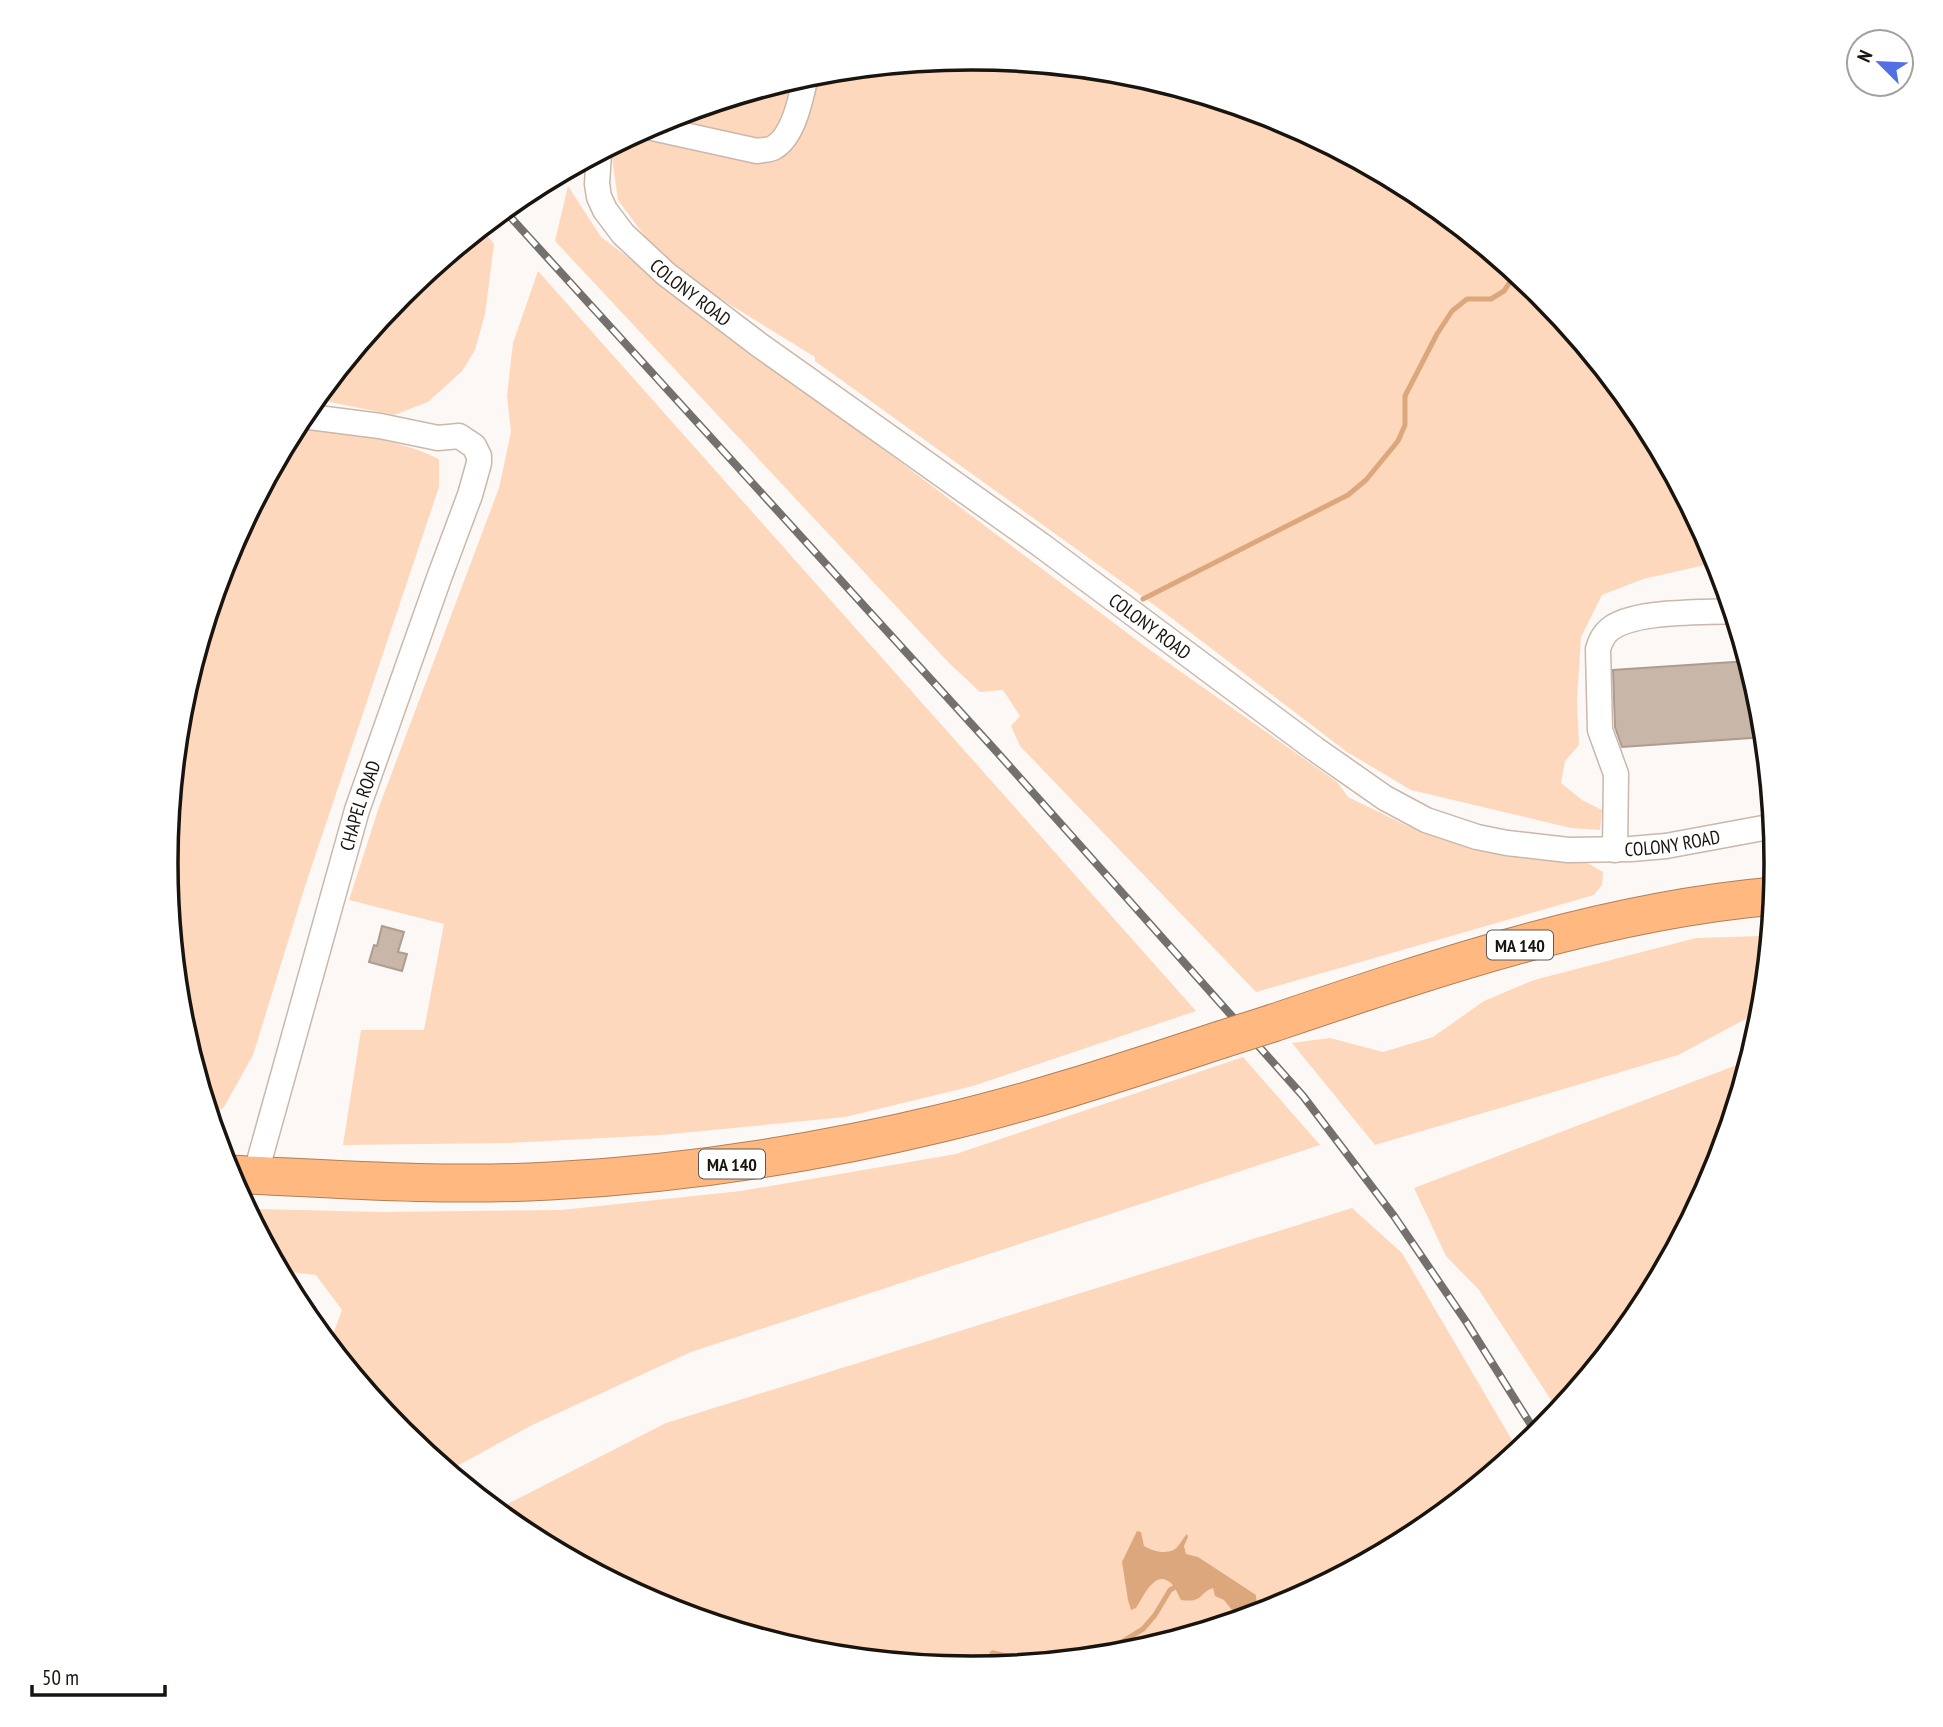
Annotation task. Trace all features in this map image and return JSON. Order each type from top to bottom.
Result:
[{"type":"highway","name":"MA 140","points":[[242,1175],[466,1183],[520,1182],[628,1176],[788,1155],[943,1123],[1099,1079],[1461,962],[1603,924],[1675,909],[1764,897]]},
{"type":"street","points":[[666,131],[757,151],[772,149],[782,141],[791,126],[802,88]]},
{"type":"street","name":"COLONY ROAD","points":[[599,163],[597,184],[603,205],[623,234],[666,274],[758,344],[1041,545],[1250,702],[1377,793],[1426,820],[1477,837],[1558,849],[1615,850],[1666,846],[1764,828]]},
{"type":"street","name":"CHAPEL ROAD","points":[[242,1175],[357,810],[478,470],[479,456],[472,444],[459,436],[438,438],[380,426],[316,418]]},
{"type":"street","points":[[1615,850],[1616,774],[1600,730],[1598,649],[1601,639],[1616,625],[1642,616],[1724,611]]},
{"type":"shaded area","points":[[972,70],[1075,77],[1177,97],[1275,130],[1368,176],[1455,234],[1533,302],[1601,380],[1659,467],[1707,565],[1643,579],[1602,595],[1581,637],[1577,700],[1579,745],[1565,761],[1561,783],[1582,800],[1602,810],[1600,830],[1571,828],[1411,790],[1347,752],[1157,607],[815,361],[815,357],[672,269],[618,200],[612,157],[653,137],[749,158],[769,156],[807,87],[920,72]]},
{"type":"shaded area","points":[[793,91],[770,140],[752,140],[684,124]]},
{"type":"shaded area","points":[[568,186],[601,237],[1150,650],[1337,782],[1348,797],[1420,832],[1490,853],[1586,862],[1603,872],[1602,885],[1594,895],[1256,992],[1020,746],[1011,726],[1020,716],[1003,690],[980,692],[949,663],[555,241]]},
{"type":"shaded area","points":[[487,235],[494,244],[485,314],[475,350],[462,371],[428,402],[394,415],[327,401],[375,340],[410,302]]},
{"type":"shaded area","points":[[538,271],[1196,1011],[973,1086],[845,1117],[661,1135],[506,1143],[343,1145],[361,1030],[424,1030],[444,924],[349,900],[379,807],[499,488],[511,432],[507,396],[513,343]]},
{"type":"shaded area","points":[[309,427],[388,441],[439,459],[439,487],[306,883],[253,1055],[224,1107],[218,1111],[193,1018],[180,915],[178,864],[185,760],[205,658],[238,560],[284,467]]},
{"type":"shaded area","points":[[1761,936],[1750,1017],[1678,1055],[1375,1145],[1292,1043],[1330,1038],[1383,1052],[1433,1037],[1484,1001],[1534,980],[1696,938]]},
{"type":"shaded area","points":[[1243,1057],[1320,1145],[691,1352],[532,1425],[456,1467],[410,1425],[342,1347],[333,1334],[342,1310],[316,1275],[292,1272],[258,1209],[382,1212],[561,1210],[741,1191],[956,1154]]},
{"type":"shaded area","points":[[1739,1064],[1705,1167],[1659,1260],[1601,1347],[1553,1403],[1479,1290],[1446,1256],[1414,1188]]},
{"type":"shaded area","points":[[1352,1208],[1402,1253],[1514,1443],[1455,1493],[1412,1523],[1368,1551],[1275,1597],[1227,1615],[1126,1642],[1075,1650],[972,1657],[868,1650],[817,1642],[716,1615],[621,1575],[575,1551],[505,1505],[666,1423]]},
{"type":"shaded area","points":[[1137,1531],[1141,1532],[1144,1546],[1163,1552],[1175,1549],[1187,1534],[1184,1546],[1186,1554],[1198,1557],[1256,1595],[1257,1604],[1238,1611],[1232,1610],[1224,1600],[1215,1596],[1213,1588],[1197,1599],[1181,1600],[1172,1584],[1160,1579],[1150,1586],[1136,1608],[1131,1610],[1122,1562]]},
{"type":"shaded area","points":[[992,1650],[1013,1655],[992,1656],[989,1653]]},
{"type":"building","points":[[1739,662],[1755,738],[1622,747],[1615,727],[1613,670]]},
{"type":"building","points":[[382,926],[404,932],[398,952],[407,954],[402,971],[369,962]]},
{"type":"waterway","points":[[1143,599],[1348,495],[1366,480],[1398,441],[1405,425],[1405,396],[1452,311],[1467,299],[1491,299],[1504,291],[1510,281]]},
{"type":"waterway","points":[[1120,1643],[1143,1629],[1170,1590],[1179,1585]]},
{"type":"railway","points":[[511,218],[996,751],[1303,1096],[1394,1216],[1467,1323],[1532,1426]]}]
